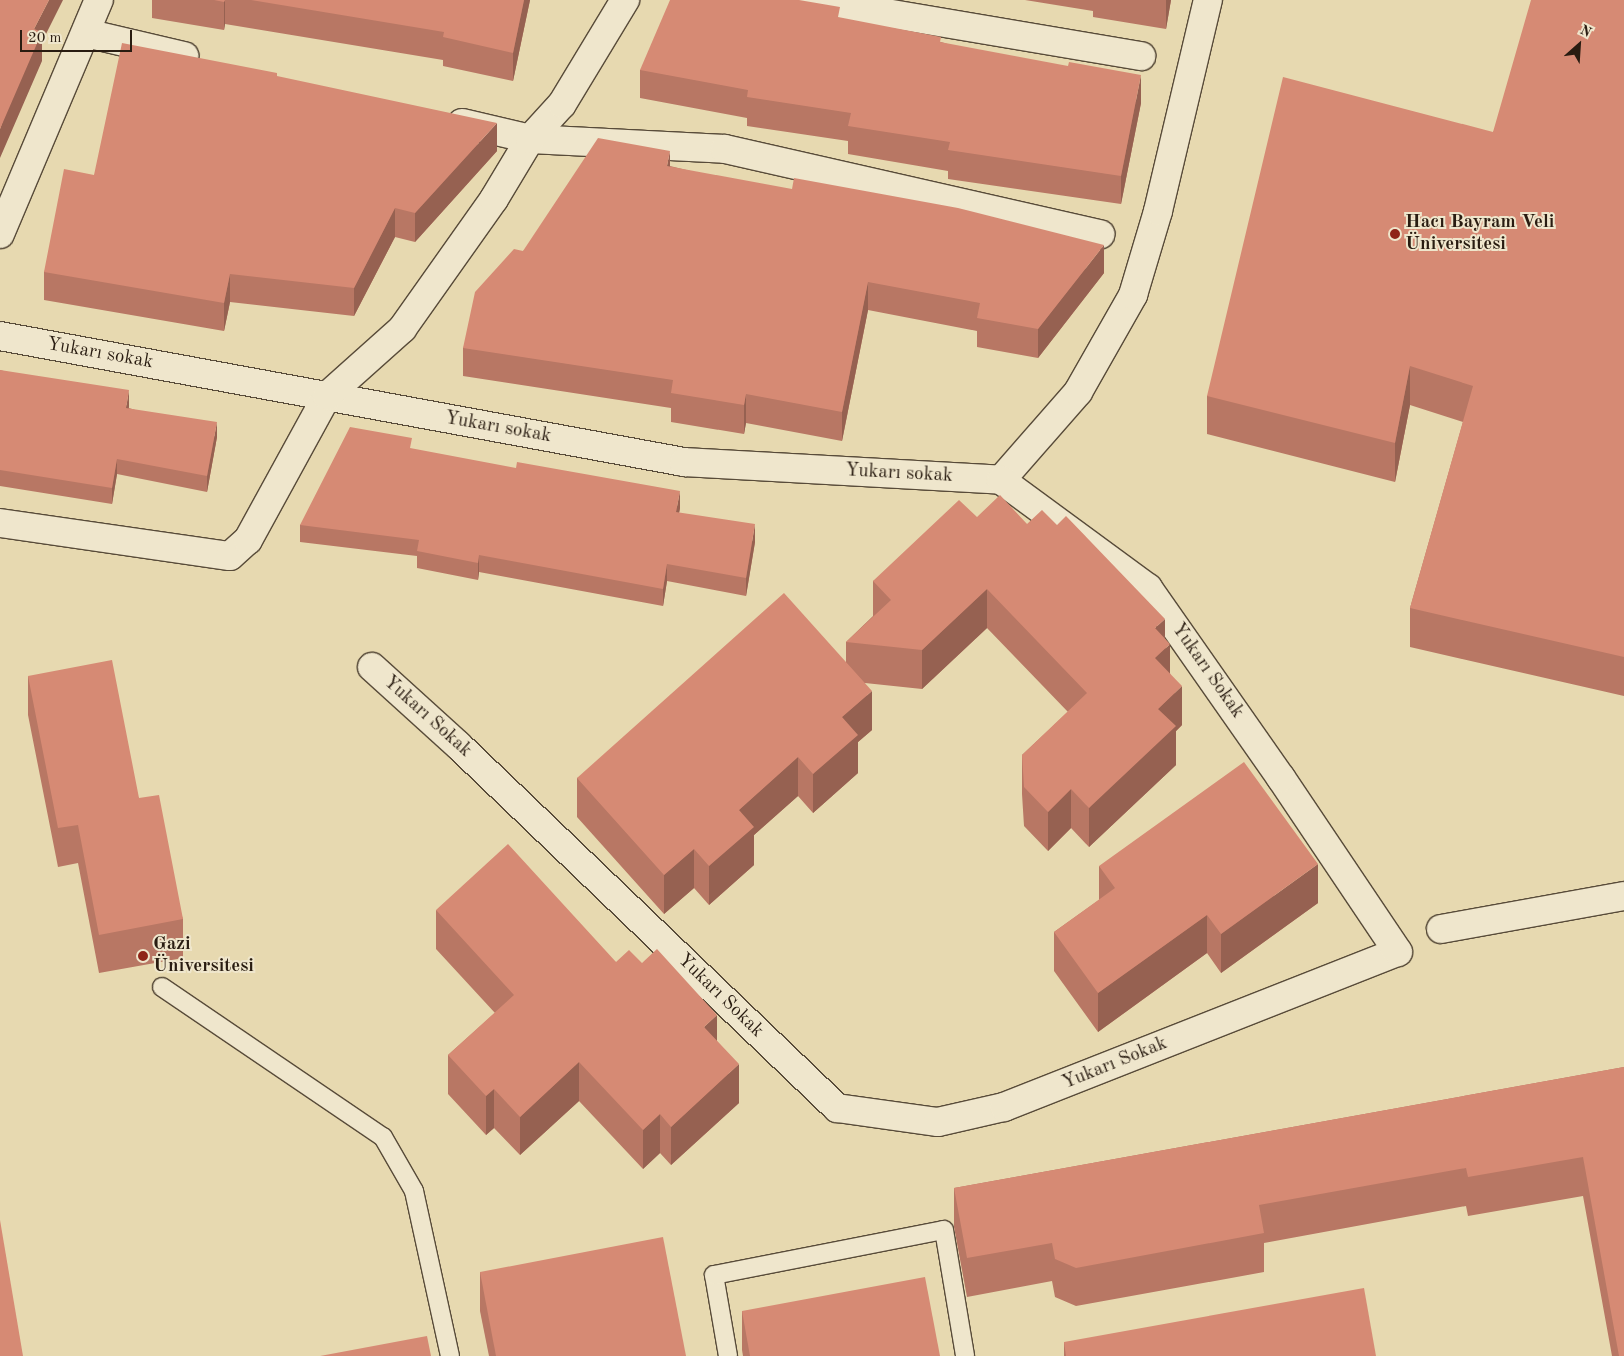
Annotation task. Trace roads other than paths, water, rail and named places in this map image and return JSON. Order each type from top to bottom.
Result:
[{"type":"street","points":[[0,234],[99,0]]},
{"type":"street","points":[[0,523],[230,556],[248,540],[327,396],[402,329],[494,199],[530,139],[562,104],[625,0]]},
{"type":"street","points":[[809,0],[1140,56]]},
{"type":"street","points":[[1001,480],[1078,392],[1133,295],[1158,211],[1208,0]]},
{"type":"street","points":[[86,33],[212,63]]},
{"type":"street","points":[[433,116],[530,139],[725,149],[1100,234]]},
{"type":"street","name":"Yukarı sokak","points":[[0,336],[684,462],[1001,480]]},
{"type":"street","name":"Yukarı Sokak","points":[[372,667],[458,745],[837,1108],[938,1122],[1004,1107],[1398,952],[1281,778],[1148,588],[1001,480]]},
{"type":"street","points":[[1442,929],[1624,896]]},
{"type":"lane","points":[[162,987],[383,1137],[414,1191],[450,1356]]},
{"type":"lane","points":[[728,1356],[714,1275],[944,1230],[965,1356]]},
{"type":"place","name":"Hacı Bayram Veli Üniversitesi","points":[[1395,234]]},
{"type":"place","name":"Gazi Üniversitesi","points":[[143,956]]}]
